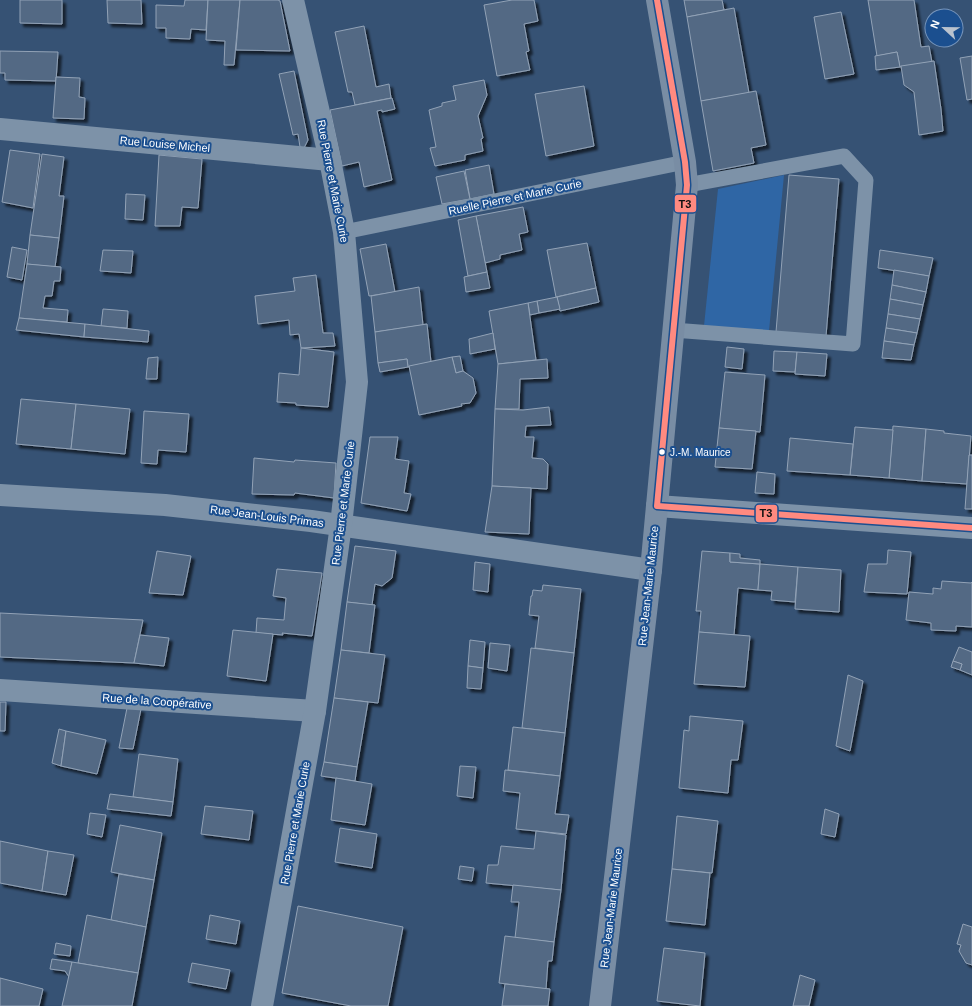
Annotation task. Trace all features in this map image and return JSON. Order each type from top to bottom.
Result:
[{"type":"street","name":"Rue Pierre et Marie Curie","points":[[262,1006],[315,711],[341,525],[357,382],[344,232],[330,160],[293,0]]},
{"type":"street","name":"Rue Jean-Marie Maurice","points":[[600,1006],[651,570],[687,185],[685,162],[657,0]]},
{"type":"street","name":"Rue Louise Michel","points":[[0,129],[330,160]]},
{"type":"street","name":"Rue Jean-Louis Primas","points":[[0,495],[165,505],[341,525],[651,570]]},
{"type":"street","points":[[657,506],[972,528]]},
{"type":"street","name":"Rue de la Coopérative","points":[[0,690],[315,711]]},
{"type":"lane","points":[[673,330],[853,344],[866,180],[844,156],[687,185]]},
{"type":"lane","name":"Ruelle Pierre et Marie Curie","points":[[344,232],[685,162]]},
{"type":"shaded area","points":[[784,175],[769,331],[704,326],[718,189]]},
{"type":"building","points":[[20,0],[62,0],[62,24],[20,23]]},
{"type":"building","points":[[107,0],[141,0],[142,24],[108,23]]},
{"type":"building","points":[[185,0],[208,0],[206,30],[191,29],[190,39],[166,38],[166,28],[156,28],[156,5],[184,6]]},
{"type":"building","points":[[208,0],[240,0],[234,65],[224,65],[225,41],[206,40]]},
{"type":"building","points":[[240,0],[280,1],[290,51],[236,50]]},
{"type":"building","points":[[512,0],[534,0],[538,21],[524,24],[529,51],[526,52],[530,70],[497,76],[484,5]]},
{"type":"building","points":[[684,0],[722,0],[724,10],[687,17]]},
{"type":"building","points":[[868,0],[914,0],[921,47],[929,48],[932,62],[900,67],[897,52],[877,56]]},
{"type":"building","points":[[734,8],[749,93],[701,101],[687,17]]},
{"type":"building","points":[[841,12],[854,74],[825,79],[814,17]]},
{"type":"building","points":[[364,26],[376,87],[389,84],[391,98],[355,105],[352,92],[348,92],[335,32]]},
{"type":"building","points":[[0,51],[58,52],[56,81],[5,80],[5,73],[0,73]]},
{"type":"building","points":[[897,52],[900,67],[876,70],[875,56]]},
{"type":"building","points":[[972,56],[972,99],[967,100],[960,58]]},
{"type":"building","points":[[934,61],[943,131],[919,135],[914,92],[904,85],[901,66]]},
{"type":"building","points":[[294,71],[308,140],[304,148],[300,147],[298,134],[293,135],[279,74]]},
{"type":"building","points":[[56,77],[80,78],[79,97],[85,98],[84,119],[53,118]]},
{"type":"building","points":[[484,80],[487,95],[478,116],[483,138],[481,139],[483,151],[465,155],[465,160],[435,166],[430,148],[436,147],[429,110],[442,106],[442,103],[456,100],[453,86]]},
{"type":"building","points":[[584,86],[594,146],[546,156],[535,94]]},
{"type":"building","points":[[756,91],[766,145],[751,148],[754,163],[713,171],[701,101]]},
{"type":"building","points":[[392,98],[395,109],[382,112],[382,110],[377,111],[392,180],[364,187],[359,162],[342,166],[330,110]]},
{"type":"building","points":[[10,150],[40,154],[33,208],[2,202]]},
{"type":"building","points":[[42,154],[64,157],[59,196],[64,196],[59,238],[30,235]]},
{"type":"building","points":[[159,155],[202,159],[198,208],[182,207],[180,226],[155,226]]},
{"type":"building","points":[[489,165],[494,194],[470,199],[465,170]]},
{"type":"building","points":[[464,171],[470,199],[442,204],[436,177]]},
{"type":"building","points":[[789,175],[839,179],[826,336],[776,332]]},
{"type":"building","points":[[126,194],[145,195],[143,220],[125,219]]},
{"type":"building","points":[[523,207],[528,232],[519,234],[522,250],[500,255],[500,259],[485,263],[476,216]]},
{"type":"building","points":[[476,216],[487,272],[468,276],[458,220]]},
{"type":"building","points":[[30,235],[59,238],[55,267],[27,264]]},
{"type":"building","points":[[587,243],[596,288],[556,297],[547,250]]},
{"type":"building","points":[[386,244],[395,292],[369,296],[360,249]]},
{"type":"building","points":[[12,247],[27,250],[22,280],[7,277]]},
{"type":"building","points":[[103,250],[133,251],[131,273],[100,271]]},
{"type":"building","points":[[880,250],[933,258],[929,276],[878,268]]},
{"type":"building","points":[[27,264],[61,267],[60,281],[54,281],[52,296],[45,296],[43,308],[68,310],[67,322],[19,318]]},
{"type":"building","points":[[894,270],[929,276],[926,292],[892,285]]},
{"type":"building","points":[[487,272],[490,288],[466,292],[464,277]]},
{"type":"building","points":[[316,275],[323,333],[333,333],[335,346],[301,348],[299,334],[290,335],[289,320],[258,324],[255,296],[295,291],[293,278]]},
{"type":"building","points":[[892,285],[926,292],[923,305],[890,299]]},
{"type":"building","points":[[419,287],[423,325],[375,332],[371,296]]},
{"type":"building","points":[[596,288],[599,302],[560,311],[557,297]]},
{"type":"building","points":[[557,297],[560,309],[539,313],[537,301]]},
{"type":"building","points":[[890,299],[923,305],[920,319],[888,314]]},
{"type":"building","points":[[537,301],[539,313],[530,315],[528,303]]},
{"type":"building","points":[[528,303],[536,360],[498,364],[489,311]]},
{"type":"building","points":[[103,309],[128,311],[127,328],[101,326]]},
{"type":"building","points":[[888,314],[920,319],[917,333],[886,328]]},
{"type":"building","points":[[19,318],[85,324],[84,337],[16,330]]},
{"type":"building","points":[[85,324],[149,331],[148,342],[84,337]]},
{"type":"building","points":[[427,324],[431,362],[408,367],[407,359],[378,363],[375,332]]},
{"type":"building","points":[[886,328],[917,333],[914,345],[884,341]]},
{"type":"building","points":[[493,333],[495,349],[470,354],[469,339]]},
{"type":"building","points":[[884,341],[914,345],[911,360],[882,358]]},
{"type":"building","points":[[727,347],[744,349],[742,369],[725,367]]},
{"type":"building","points":[[301,348],[334,352],[328,407],[277,402],[279,373],[299,375]]},
{"type":"building","points":[[774,351],[797,352],[795,372],[773,371]]},
{"type":"building","points":[[797,352],[827,354],[825,376],[795,374]]},
{"type":"building","points":[[460,356],[463,371],[456,373],[452,357]]},
{"type":"building","points":[[158,357],[157,379],[146,379],[148,358]]},
{"type":"building","points":[[452,357],[456,373],[463,371],[473,378],[476,393],[470,403],[419,415],[409,366]]},
{"type":"building","points":[[407,359],[408,367],[380,372],[378,363]]},
{"type":"building","points":[[547,359],[548,378],[520,379],[519,409],[495,409],[498,364]]},
{"type":"building","points":[[725,372],[765,375],[760,432],[719,428]]},
{"type":"building","points":[[21,399],[76,404],[71,449],[16,444]]},
{"type":"building","points":[[76,404],[130,409],[125,454],[71,449]]},
{"type":"building","points":[[549,407],[551,425],[526,426],[525,437],[534,437],[532,458],[543,459],[548,464],[547,489],[492,486],[495,409],[523,410]]},
{"type":"building","points":[[144,411],[189,414],[186,452],[158,450],[157,464],[141,463]]},
{"type":"building","points":[[893,426],[926,429],[922,481],[889,478]]},
{"type":"building","points":[[855,427],[893,430],[889,478],[850,475]]},
{"type":"building","points":[[719,428],[756,431],[752,469],[715,467]]},
{"type":"building","points":[[926,429],[971,436],[967,484],[922,481]]},
{"type":"building","points":[[370,437],[398,437],[395,459],[409,461],[404,493],[411,494],[407,511],[361,503]]},
{"type":"building","points":[[790,438],[853,444],[850,475],[787,471]]},
{"type":"building","points":[[969,455],[972,455],[972,509],[965,509]]},
{"type":"building","points":[[254,458],[294,462],[295,460],[336,463],[334,498],[295,493],[294,495],[252,494]]},
{"type":"building","points":[[757,472],[775,474],[774,494],[755,493]]},
{"type":"building","points":[[492,486],[531,488],[529,534],[485,532]]},
{"type":"building","points":[[355,546],[396,551],[392,578],[382,586],[375,584],[372,605],[347,602]]},
{"type":"building","points":[[888,550],[911,552],[907,594],[864,592],[868,564],[887,564]]},
{"type":"building","points":[[157,551],[191,556],[183,595],[149,593]]},
{"type":"building","points":[[702,551],[730,553],[730,562],[760,564],[758,590],[738,588],[734,635],[699,632],[701,611],[696,611]]},
{"type":"building","points":[[730,553],[740,554],[740,558],[760,560],[760,564],[730,562]]},
{"type":"building","points":[[475,562],[490,564],[488,592],[473,590]]},
{"type":"building","points":[[760,564],[798,567],[795,602],[771,600],[772,591],[758,590]]},
{"type":"building","points":[[798,567],[841,570],[839,612],[795,609]]},
{"type":"building","points":[[277,569],[322,573],[312,636],[282,633],[283,635],[256,633],[257,618],[284,620],[286,598],[273,596]]},
{"type":"building","points":[[942,581],[972,582],[972,627],[956,626],[956,631],[931,630],[931,623],[906,620],[909,592],[933,594],[933,588],[941,589]]},
{"type":"building","points":[[543,585],[581,589],[574,653],[535,648],[539,616],[529,615],[531,596],[533,590],[542,591]]},
{"type":"building","points":[[347,602],[375,605],[369,653],[341,650]]},
{"type":"building","points":[[0,613],[143,620],[134,663],[0,657]]},
{"type":"building","points":[[233,630],[273,634],[266,681],[227,676]]},
{"type":"building","points":[[699,632],[750,636],[745,687],[694,684]]},
{"type":"building","points":[[140,635],[169,638],[164,666],[134,663]]},
{"type":"building","points":[[470,640],[485,642],[483,668],[468,666]]},
{"type":"building","points":[[490,643],[510,645],[507,671],[488,668]]},
{"type":"building","points":[[959,647],[972,652],[972,675],[960,670],[962,664],[953,661]]},
{"type":"building","points":[[531,648],[574,653],[565,733],[522,728]]},
{"type":"building","points":[[341,650],[385,655],[378,703],[334,698]]},
{"type":"building","points":[[953,661],[962,664],[960,670],[951,667]]},
{"type":"building","points":[[468,666],[483,668],[481,689],[467,688]]},
{"type":"building","points":[[848,675],[863,681],[850,751],[836,746]]},
{"type":"building","points":[[334,698],[368,702],[357,767],[324,762]]},
{"type":"building","points":[[0,702],[6,702],[5,731],[0,731]]},
{"type":"building","points":[[127,708],[141,709],[133,749],[119,748]]},
{"type":"building","points":[[690,716],[743,721],[738,760],[731,760],[728,793],[679,788],[684,730],[689,731]]},
{"type":"building","points":[[513,727],[565,733],[560,776],[508,770]]},
{"type":"building","points":[[59,729],[66,731],[61,766],[52,763]]},
{"type":"building","points":[[66,731],[106,740],[97,774],[61,766]]},
{"type":"building","points":[[139,754],[178,759],[173,802],[133,797]]},
{"type":"building","points":[[324,762],[357,767],[355,781],[321,776]]},
{"type":"building","points":[[460,766],[476,767],[473,798],[457,796]]},
{"type":"building","points":[[505,770],[560,776],[555,814],[569,815],[566,834],[516,829],[520,793],[503,791]]},
{"type":"building","points":[[336,778],[372,784],[365,825],[331,820]]},
{"type":"building","points":[[110,794],[173,802],[171,816],[107,809]]},
{"type":"building","points":[[205,806],[253,811],[249,840],[201,834]]},
{"type":"building","points":[[825,809],[839,814],[835,837],[821,834]]},
{"type":"building","points":[[90,813],[106,815],[102,837],[87,834]]},
{"type":"building","points":[[677,816],[718,821],[712,873],[672,869]]},
{"type":"building","points":[[120,825],[162,833],[154,880],[111,872]]},
{"type":"building","points":[[340,828],[377,834],[372,868],[335,862]]},
{"type":"building","points":[[536,831],[566,835],[561,890],[486,883],[488,865],[498,865],[501,846],[534,849]]},
{"type":"building","points":[[0,841],[48,851],[42,891],[0,883]]},
{"type":"building","points":[[48,851],[74,855],[66,895],[42,891]]},
{"type":"building","points":[[460,866],[474,868],[472,881],[458,879]]},
{"type":"building","points":[[672,869],[710,873],[705,925],[666,921]]},
{"type":"building","points":[[119,874],[154,880],[146,927],[111,920]]},
{"type":"building","points":[[513,885],[561,890],[554,942],[515,938],[519,902],[511,902]]},
{"type":"building","points":[[298,906],[403,927],[388,1006],[351,1006],[282,993]]},
{"type":"building","points":[[87,915],[146,927],[138,973],[78,963]]},
{"type":"building","points":[[210,915],[240,921],[236,944],[206,939]]},
{"type":"building","points":[[963,924],[972,927],[972,965],[966,963],[959,951],[961,945],[957,944]]},
{"type":"building","points":[[505,936],[554,942],[552,961],[548,961],[546,989],[499,983]]},
{"type":"building","points":[[56,943],[71,946],[70,956],[54,954]]},
{"type":"building","points":[[664,948],[705,953],[700,1006],[657,1001]]},
{"type":"building","points":[[52,959],[72,962],[69,977],[65,971],[50,969]]},
{"type":"building","points":[[72,962],[138,973],[132,1006],[62,1006]]},
{"type":"building","points":[[192,963],[230,970],[226,989],[188,982]]},
{"type":"building","points":[[800,975],[815,980],[809,1006],[793,1006]]},
{"type":"building","points":[[0,978],[43,989],[39,1006],[0,1006]]},
{"type":"building","points":[[505,984],[550,989],[548,1006],[502,1006]]},
{"type":"transit line","name":"T3","points":[[657,0],[685,162],[687,185],[657,506],[972,528]]},
{"type":"place","name":"J.-M. Maurice","points":[[662,452]]}]
